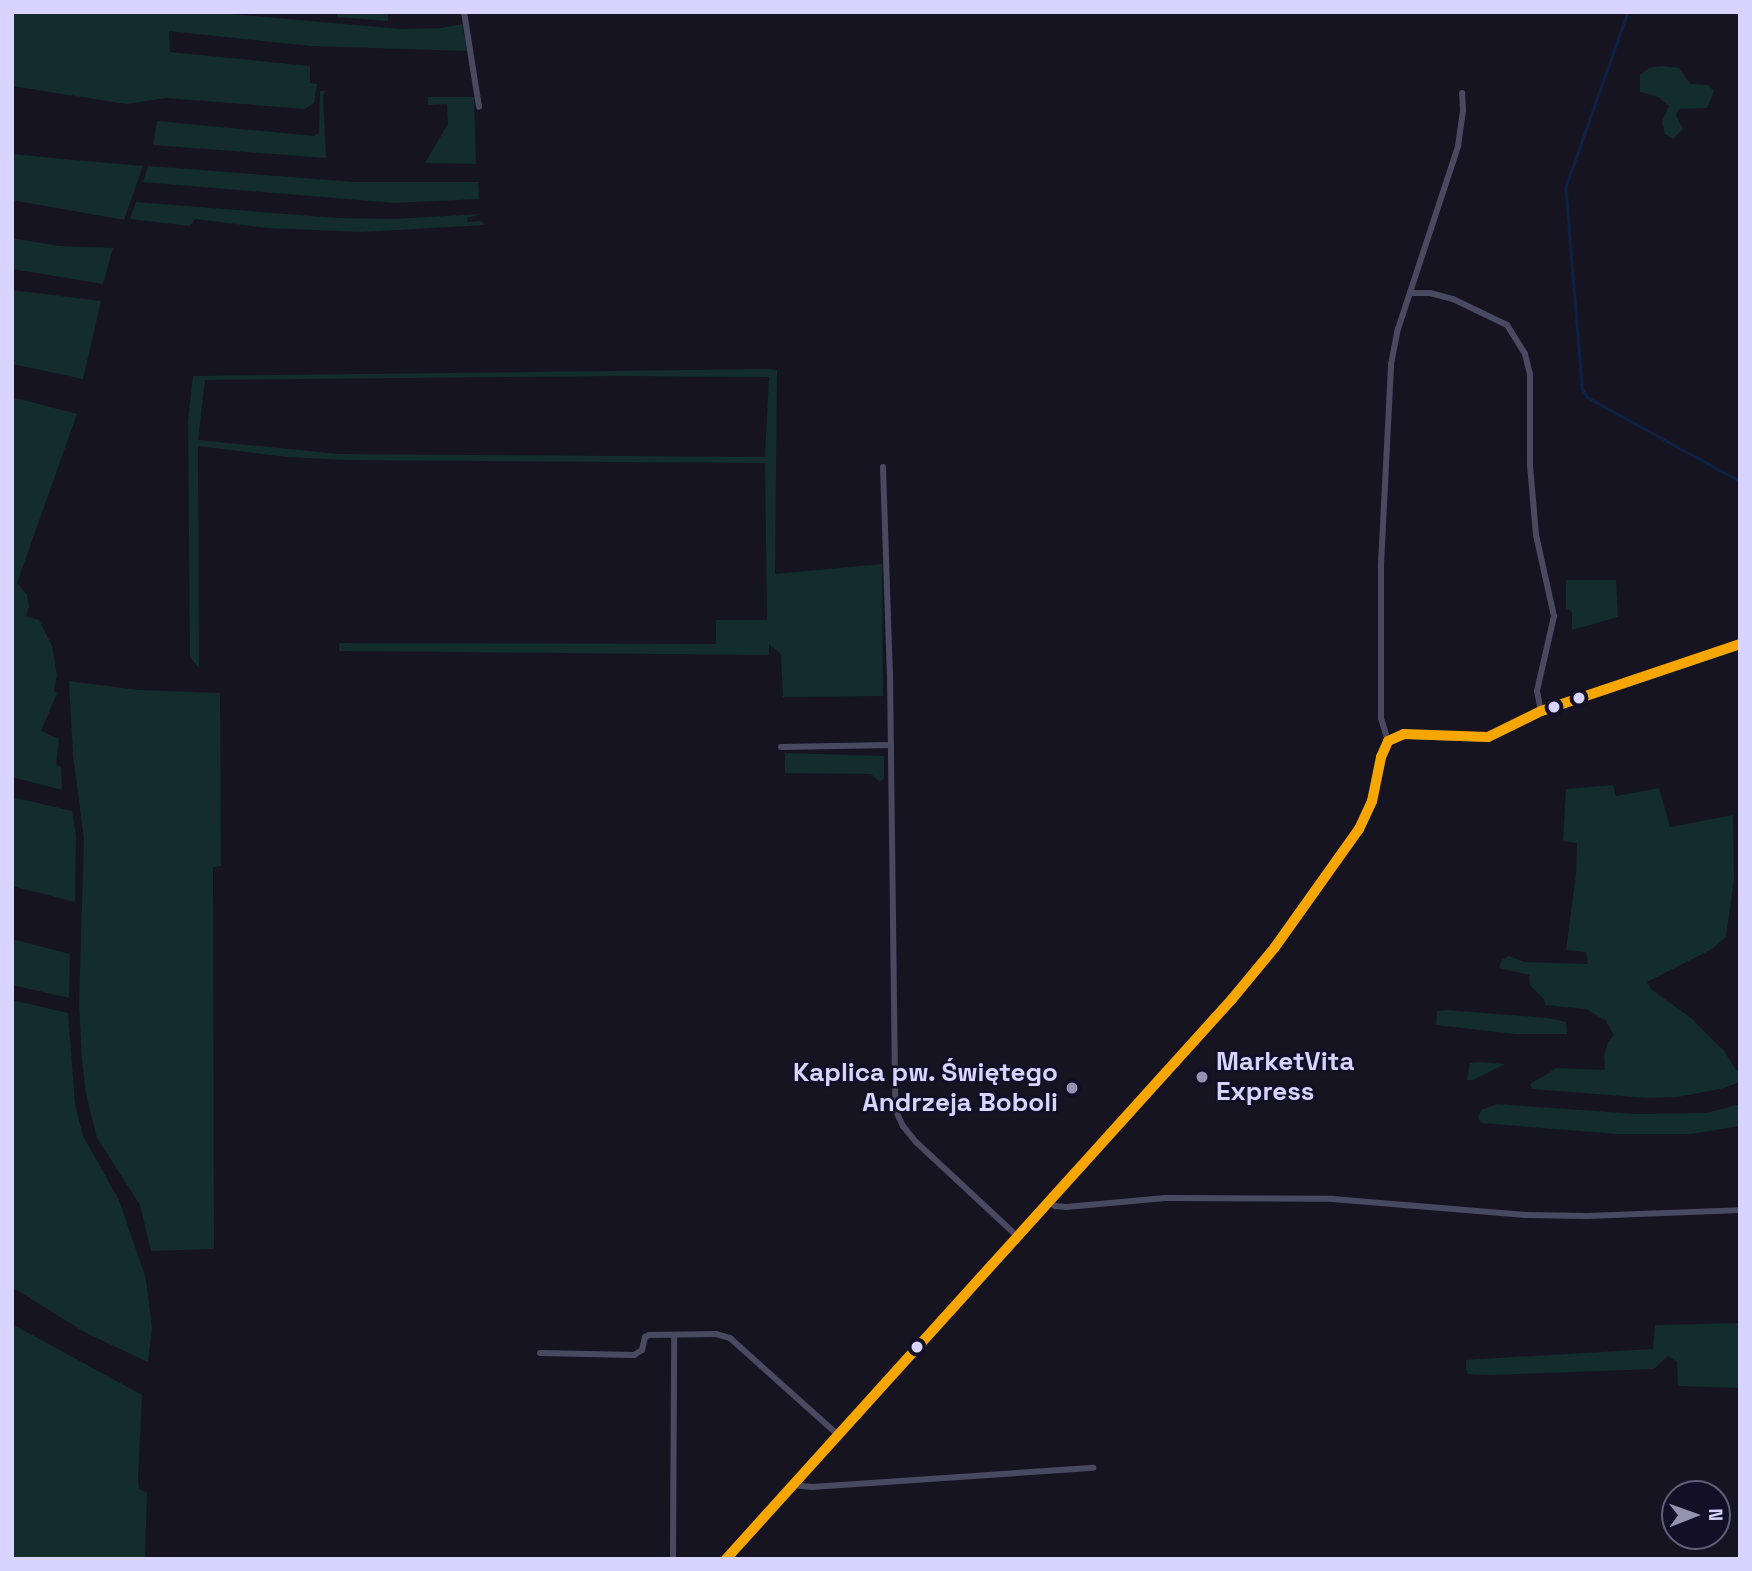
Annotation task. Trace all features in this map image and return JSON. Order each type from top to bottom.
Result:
[{"type":"street","points":[[464,12],[479,107]]},
{"type":"street","points":[[726,1559],[1232,999],[1310,900],[1359,829],[1371,801],[1388,741],[1381,718],[1381,564],[1391,364],[1410,293],[1458,146],[1464,110],[1462,93]]},
{"type":"street","points":[[1410,293],[1430,293],[1453,299],[1507,325],[1525,354],[1530,374],[1530,465],[1536,535],[1554,616],[1537,691],[1541,711]]},
{"type":"street","points":[[883,467],[891,746],[895,1109],[903,1126],[916,1142],[1017,1236]]},
{"type":"street","points":[[1388,741],[1404,734],[1488,737],[1541,711],[1740,644]]},
{"type":"street","points":[[781,747],[891,746]]},
{"type":"street","points":[[1049,1201],[1058,1207],[1166,1198],[1332,1199],[1525,1215],[1587,1216],[1740,1210]]},
{"type":"street","points":[[540,1353],[634,1355],[642,1350],[645,1338],[649,1335],[716,1334],[730,1338],[838,1435]]},
{"type":"street","points":[[673,1559],[674,1335]]},
{"type":"street","points":[[793,1485],[812,1487],[1093,1468]]},
{"type":"green space","points":[[12,12],[209,12],[401,29],[442,28],[462,24],[467,51],[310,46],[169,31],[170,52],[310,66],[310,83],[317,84],[314,103],[305,109],[166,98],[126,104],[12,86]]},
{"type":"green space","points":[[337,12],[388,12],[388,21],[337,17]]},
{"type":"green space","points":[[1649,68],[1679,68],[1690,84],[1708,85],[1714,91],[1707,108],[1679,109],[1676,115],[1683,129],[1673,139],[1665,134],[1662,122],[1669,106],[1658,97],[1640,92],[1640,75]]},
{"type":"green space","points":[[320,91],[326,91],[323,95],[326,158],[153,145],[157,121],[314,136],[319,133]]},
{"type":"green space","points":[[428,97],[474,97],[476,164],[425,163],[448,124],[447,104],[428,105]]},
{"type":"green space","points":[[12,154],[143,166],[124,220],[12,200]]},
{"type":"green space","points":[[148,166],[355,182],[478,182],[479,199],[395,203],[143,182]]},
{"type":"green space","points":[[136,202],[337,218],[395,219],[480,214],[467,218],[467,222],[481,221],[485,225],[362,232],[268,228],[195,219],[190,226],[130,219]]},
{"type":"green space","points":[[12,238],[58,246],[113,248],[103,284],[12,269]]},
{"type":"green space","points":[[12,290],[101,301],[83,379],[12,364]]},
{"type":"green space","points":[[777,370],[775,574],[882,564],[883,696],[783,697],[781,654],[769,644],[769,655],[339,651],[339,643],[716,644],[716,620],[767,620],[765,463],[348,460],[286,457],[198,446],[199,668],[190,657],[188,420],[193,376]],"holes":[[[769,377],[765,457],[339,454],[198,440],[205,380]]]},
{"type":"green space","points":[[12,397],[77,414],[17,583],[27,595],[29,607],[26,616],[39,620],[52,646],[57,675],[54,691],[57,693],[41,731],[59,739],[56,765],[61,767],[62,790],[12,777]]},
{"type":"green space","points":[[1566,580],[1616,580],[1618,617],[1572,630],[1572,612],[1566,608]]},
{"type":"green space","points":[[69,681],[138,690],[220,693],[221,866],[213,867],[214,1249],[151,1251],[140,1205],[97,1138],[86,1094],[82,1060],[79,1003],[84,839],[73,755]]},
{"type":"green space","points":[[785,753],[884,756],[884,778],[880,782],[871,774],[785,773]]},
{"type":"green space","points":[[1613,785],[1616,796],[1659,788],[1670,827],[1733,815],[1734,880],[1726,937],[1712,949],[1647,982],[1652,990],[1691,1018],[1724,1051],[1740,1076],[1740,1082],[1678,1097],[1647,1098],[1532,1089],[1530,1084],[1557,1068],[1605,1070],[1604,1056],[1608,1042],[1614,1035],[1606,1021],[1586,1009],[1545,1005],[1544,999],[1530,985],[1529,975],[1499,968],[1502,960],[1509,956],[1524,962],[1588,964],[1586,952],[1566,950],[1576,874],[1577,843],[1563,841],[1566,789]]},
{"type":"green space","points":[[12,797],[72,811],[76,836],[75,902],[12,886]]},
{"type":"green space","points":[[12,939],[70,954],[69,998],[12,985]]},
{"type":"green space","points":[[12,1000],[68,1013],[75,1104],[83,1136],[119,1200],[146,1279],[152,1329],[148,1362],[86,1333],[12,1287]]},
{"type":"green space","points":[[1437,1011],[1548,1018],[1566,1022],[1567,1034],[1516,1034],[1436,1025]]},
{"type":"green space","points":[[1470,1063],[1505,1064],[1473,1080],[1467,1080]]},
{"type":"green space","points":[[1497,1104],[1637,1114],[1706,1113],[1740,1104],[1740,1126],[1690,1134],[1618,1134],[1481,1123],[1478,1118],[1481,1110]]},
{"type":"green space","points":[[1740,1323],[1740,1388],[1678,1386],[1677,1362],[1668,1356],[1654,1369],[1489,1375],[1468,1374],[1466,1369],[1466,1360],[1653,1349],[1655,1325]]},
{"type":"green space","points":[[12,1324],[142,1395],[138,1480],[139,1489],[147,1493],[145,1559],[12,1559]]},
{"type":"waterway","points":[[1628,12],[1566,187],[1582,388],[1587,397],[1740,481]]},
{"type":"transit line","points":[[726,1559],[1232,999],[1275,947],[1359,829],[1372,801],[1381,757],[1388,741],[1404,734],[1488,737],[1541,711],[1740,644]]},
{"type":"place","name":"MarketVita Express","points":[[1202,1077]]},
{"type":"place","name":"Kaplica pw. Świętego Andrzeja Boboli","points":[[1072,1088]]}]
